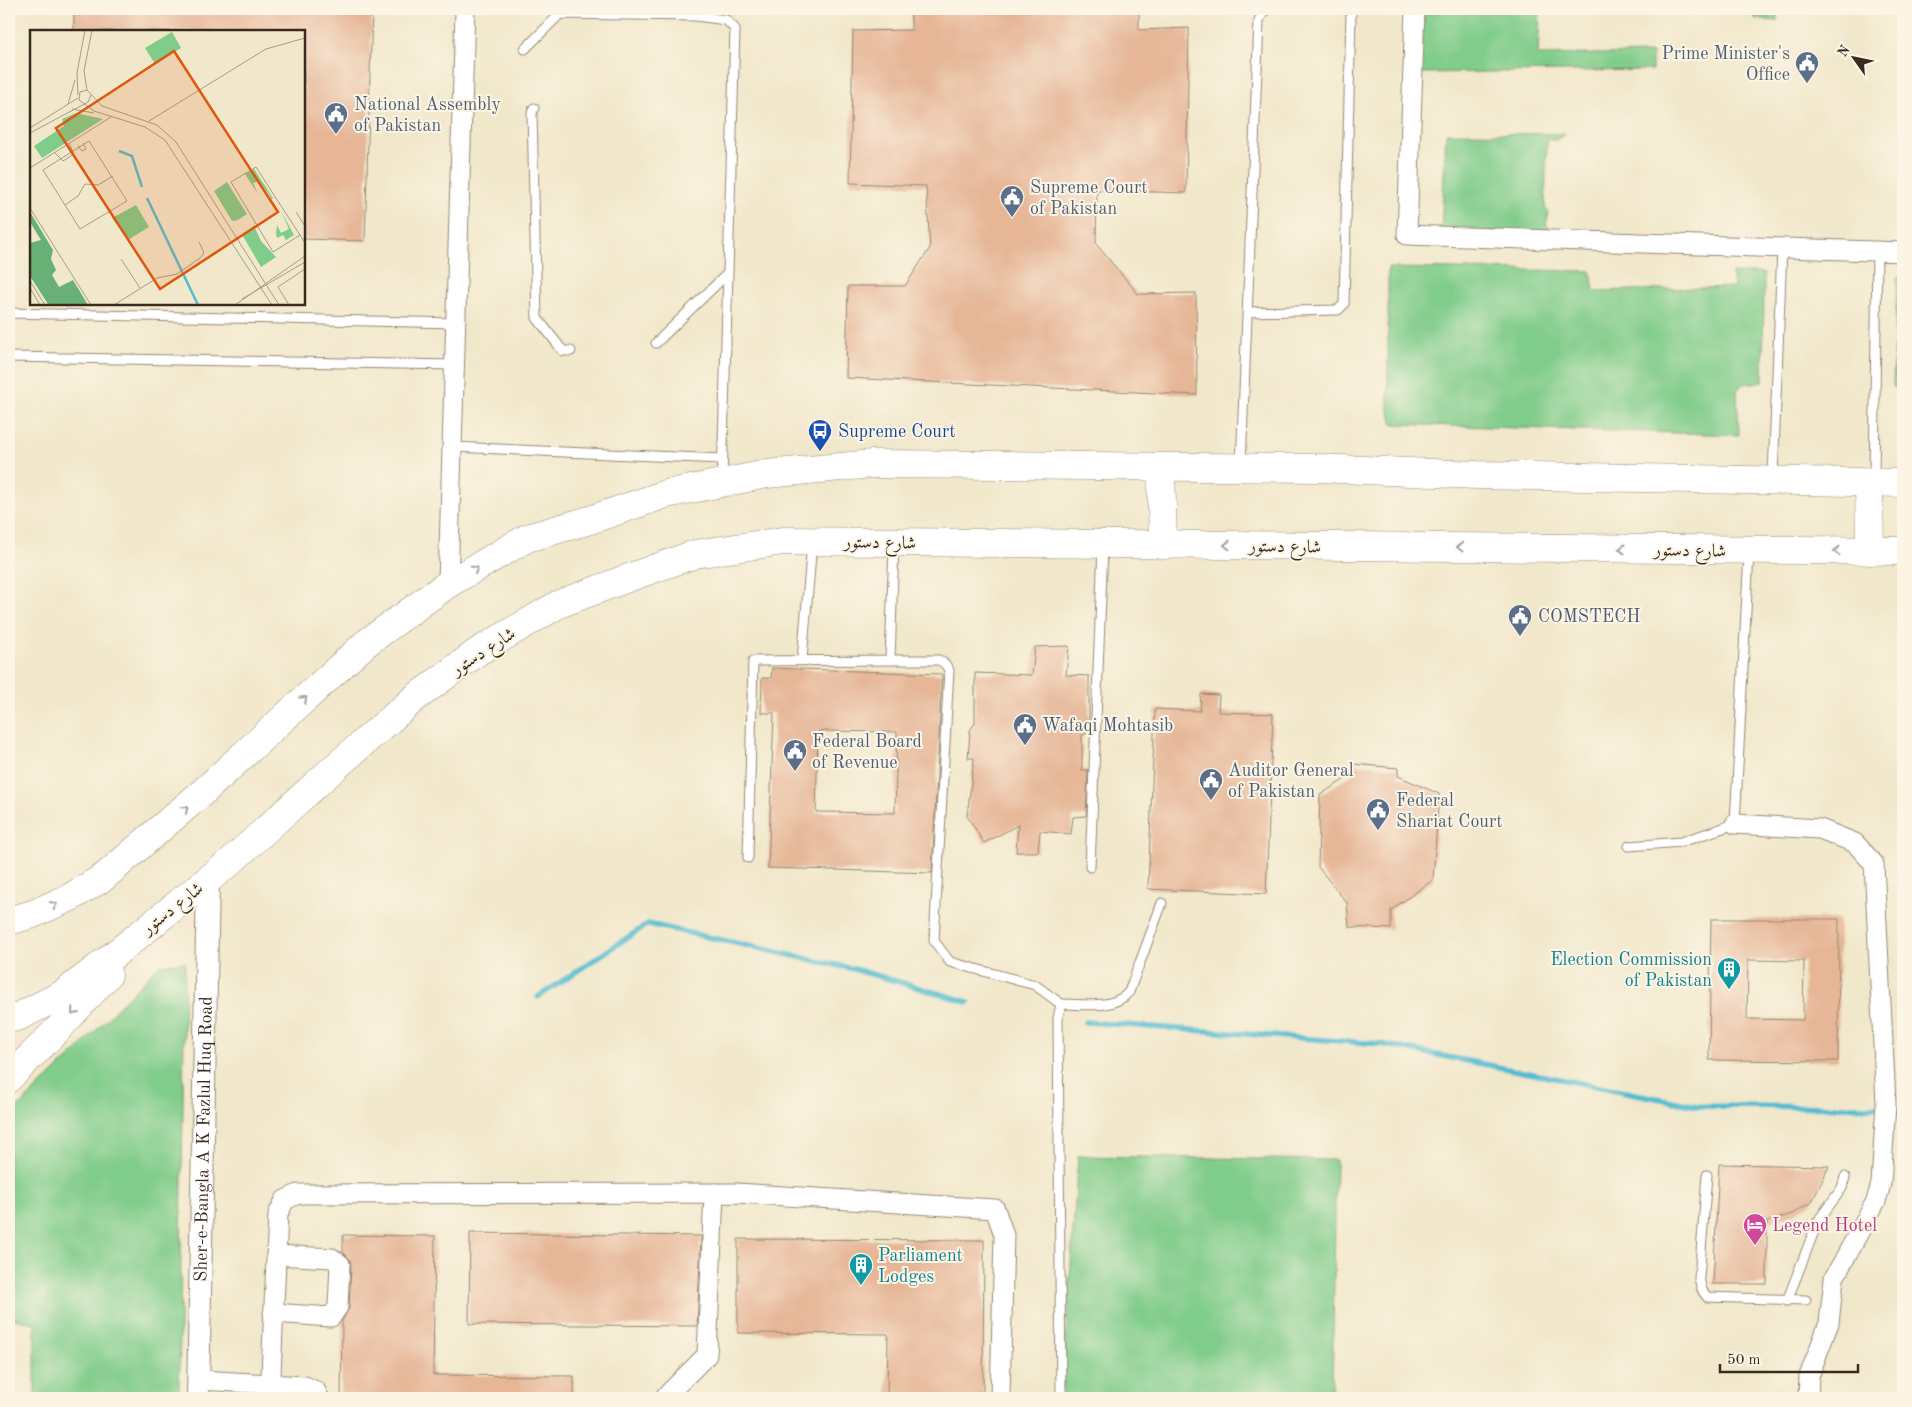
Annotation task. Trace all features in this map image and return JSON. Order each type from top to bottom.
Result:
[{"type":"main road","points":[[9,922],[33,914],[71,897],[104,877],[204,792],[365,644],[448,584],[526,538],[590,520],[666,494],[722,471],[767,474],[872,464],[1241,468],[1903,483]]},
{"type":"main road","points":[[1161,467],[1163,545]]},
{"type":"main road","points":[[1870,551],[1871,483]]},
{"type":"main road","name":"شارع دستور","points":[[9,1019],[20,1016],[63,994],[208,880],[415,698],[479,651],[559,604],[695,554],[784,541],[1903,552]]},
{"type":"main road","points":[[9,1078],[108,975],[138,934]]},
{"type":"street","points":[[448,584],[457,323],[464,9]]},
{"type":"street","points":[[1415,9],[1407,235],[1903,252]]},
{"type":"street","points":[[1735,824],[1820,829],[1855,843],[1874,864],[1886,1103],[1881,1184],[1876,1201],[1834,1278],[1826,1301],[1829,1323],[1809,1376],[1808,1398]]},
{"type":"street","name":"Sher-e-Bangla A K Fazlul Huq Road","points":[[198,1389],[208,880]]},
{"type":"street","points":[[270,1391],[278,1214],[286,1200],[298,1194],[714,1193],[995,1209],[1004,1235],[1000,1398]]},
{"type":"street","points":[[664,1398],[707,1356],[714,1193]]},
{"type":"street","points":[[274,1313],[332,1317],[338,1307],[340,1281],[340,1264],[332,1258],[276,1255]]},
{"type":"street","points":[[198,1389],[270,1391],[305,1386],[316,1392],[319,1398]]},
{"type":"lane","points":[[1241,468],[1259,21],[1263,12],[1268,9]]},
{"type":"lane","points":[[1248,312],[1338,310],[1344,304],[1351,13],[1348,9]]},
{"type":"lane","points":[[452,447],[722,471],[735,29],[726,20],[711,13],[560,14],[525,49]]},
{"type":"lane","points":[[534,108],[537,318],[563,351],[571,351]]},
{"type":"lane","points":[[1773,481],[1782,248]]},
{"type":"lane","points":[[1871,483],[1877,251]]},
{"type":"lane","points":[[656,343],[728,274]]},
{"type":"lane","points":[[9,313],[457,323]]},
{"type":"lane","points":[[9,357],[455,365]]},
{"type":"lane","points":[[802,660],[812,542]]},
{"type":"lane","points":[[890,660],[894,542]]},
{"type":"lane","points":[[1090,866],[1103,544]]},
{"type":"lane","points":[[1630,846],[1681,842],[1735,824],[1749,550]]},
{"type":"lane","points":[[748,858],[753,661],[939,660],[949,670],[934,941],[950,962],[1035,984],[1061,1004],[1108,1004],[1122,999],[1129,992],[1162,903]]},
{"type":"lane","points":[[1061,1004],[1058,1018],[1061,1398]]},
{"type":"lane","points":[[1707,1175],[1700,1278],[1702,1290],[1707,1297],[1787,1301],[1806,1300]]},
{"type":"lane","points":[[1787,1301],[1818,1221],[1842,1188],[1845,1177]]},
{"type":"green space","points":[[9,9],[12,9],[9,182]]},
{"type":"green space","points":[[1421,9],[1540,9],[1538,55],[1652,53],[1652,70],[1419,73]]},
{"type":"green space","points":[[1755,9],[1778,9],[1777,21],[1755,19]]},
{"type":"green space","points":[[1446,133],[1565,134],[1556,140],[1547,140],[1545,208],[1549,213],[1546,224],[1551,231],[1441,233]]},
{"type":"green space","points":[[1388,268],[1591,271],[1594,291],[1734,287],[1732,273],[1764,273],[1763,382],[1743,384],[1737,390],[1739,435],[1393,424],[1388,407]]},
{"type":"green space","points":[[1903,277],[1903,388],[1893,387],[1897,278]]},
{"type":"green space","points":[[185,962],[179,1398],[35,1398],[35,1323],[9,1318],[9,1120],[19,1106],[74,1053],[159,965]]},
{"type":"green space","points":[[1078,1156],[1336,1160],[1332,1398],[1062,1398]]},
{"type":"building","name":"National Assembly of Pakistan","points":[[74,9],[372,9],[365,241],[305,239],[305,30],[74,30]]},
{"type":"building","name":"Supreme Court of Pakistan","points":[[911,9],[1139,9],[1139,30],[1189,28],[1186,193],[1097,190],[1096,244],[1138,294],[1196,293],[1197,395],[846,378],[848,286],[905,286],[930,248],[926,186],[850,183],[853,31],[911,30]]},
{"type":"building","name":"Wafaqi Mohtasib","points":[[1069,646],[1066,675],[1089,676],[1089,733],[1082,735],[1082,770],[1088,770],[1086,816],[1073,817],[1071,834],[1040,831],[1038,852],[1016,852],[1018,825],[984,843],[967,816],[974,758],[968,758],[970,730],[975,723],[975,673],[1032,675],[1035,647]]},
{"type":"building","name":"Federal Board of Revenue","points":[[772,668],[942,674],[932,873],[768,868],[774,713],[761,713],[762,678],[771,678]],"holes":[[[818,731],[897,732],[895,813],[816,812]]]},
{"type":"building","name":"Auditor General of Pakistan","points":[[1201,694],[1219,695],[1218,712],[1273,714],[1266,894],[1148,889],[1155,709],[1200,711]]},
{"type":"building","name":"Federal Shariat Court","points":[[1353,764],[1398,768],[1398,776],[1439,794],[1433,880],[1391,910],[1391,929],[1349,927],[1347,903],[1318,867],[1320,795],[1353,774]]},
{"type":"building","name":"Election Commission of Pakistan","points":[[1711,919],[1839,919],[1838,1061],[1709,1060]],"holes":[[[1748,960],[1804,961],[1803,1020],[1747,1019]]]},
{"type":"building","points":[[1719,1164],[1829,1166],[1812,1202],[1792,1214],[1767,1222],[1767,1284],[1713,1284]]},
{"type":"building","points":[[470,1233],[701,1236],[697,1326],[469,1324]]},
{"type":"building","points":[[343,1235],[435,1236],[433,1375],[574,1376],[574,1398],[341,1398],[342,1321],[349,1308],[351,1265],[350,1259],[343,1252]]},
{"type":"building","name":"Parliament Lodges","points":[[738,1239],[984,1240],[983,1398],[887,1398],[888,1334],[738,1333]]},
{"type":"waterway","points":[[538,997],[648,924],[854,969],[968,1002]]},
{"type":"waterway","points":[[1085,1022],[1381,1044],[1697,1106],[1878,1107],[1903,1116]]},
{"type":"place","name":"Prime Minister's Office","points":[[1807,84]]},
{"type":"place","name":"National Assembly of Pakistan","points":[[336,135]]},
{"type":"place","name":"Supreme Court of Pakistan","points":[[1012,218]]},
{"type":"place","name":"Supreme Court","points":[[820,452]]},
{"type":"place","name":"COMSTECH","points":[[1520,637]]},
{"type":"place","name":"Wafaqi Mohtasib","points":[[1025,746]]},
{"type":"place","name":"Federal Board of Revenue","points":[[795,772]]},
{"type":"place","name":"Auditor General of Pakistan","points":[[1211,801]]},
{"type":"place","name":"Federal Shariat Court","points":[[1378,831]]},
{"type":"place","name":"Election Commission of Pakistan","points":[[1729,990]]},
{"type":"place","name":"Legend Hotel","points":[[1755,1246]]},
{"type":"place","name":"Parliament Lodges","points":[[861,1286]]}]
